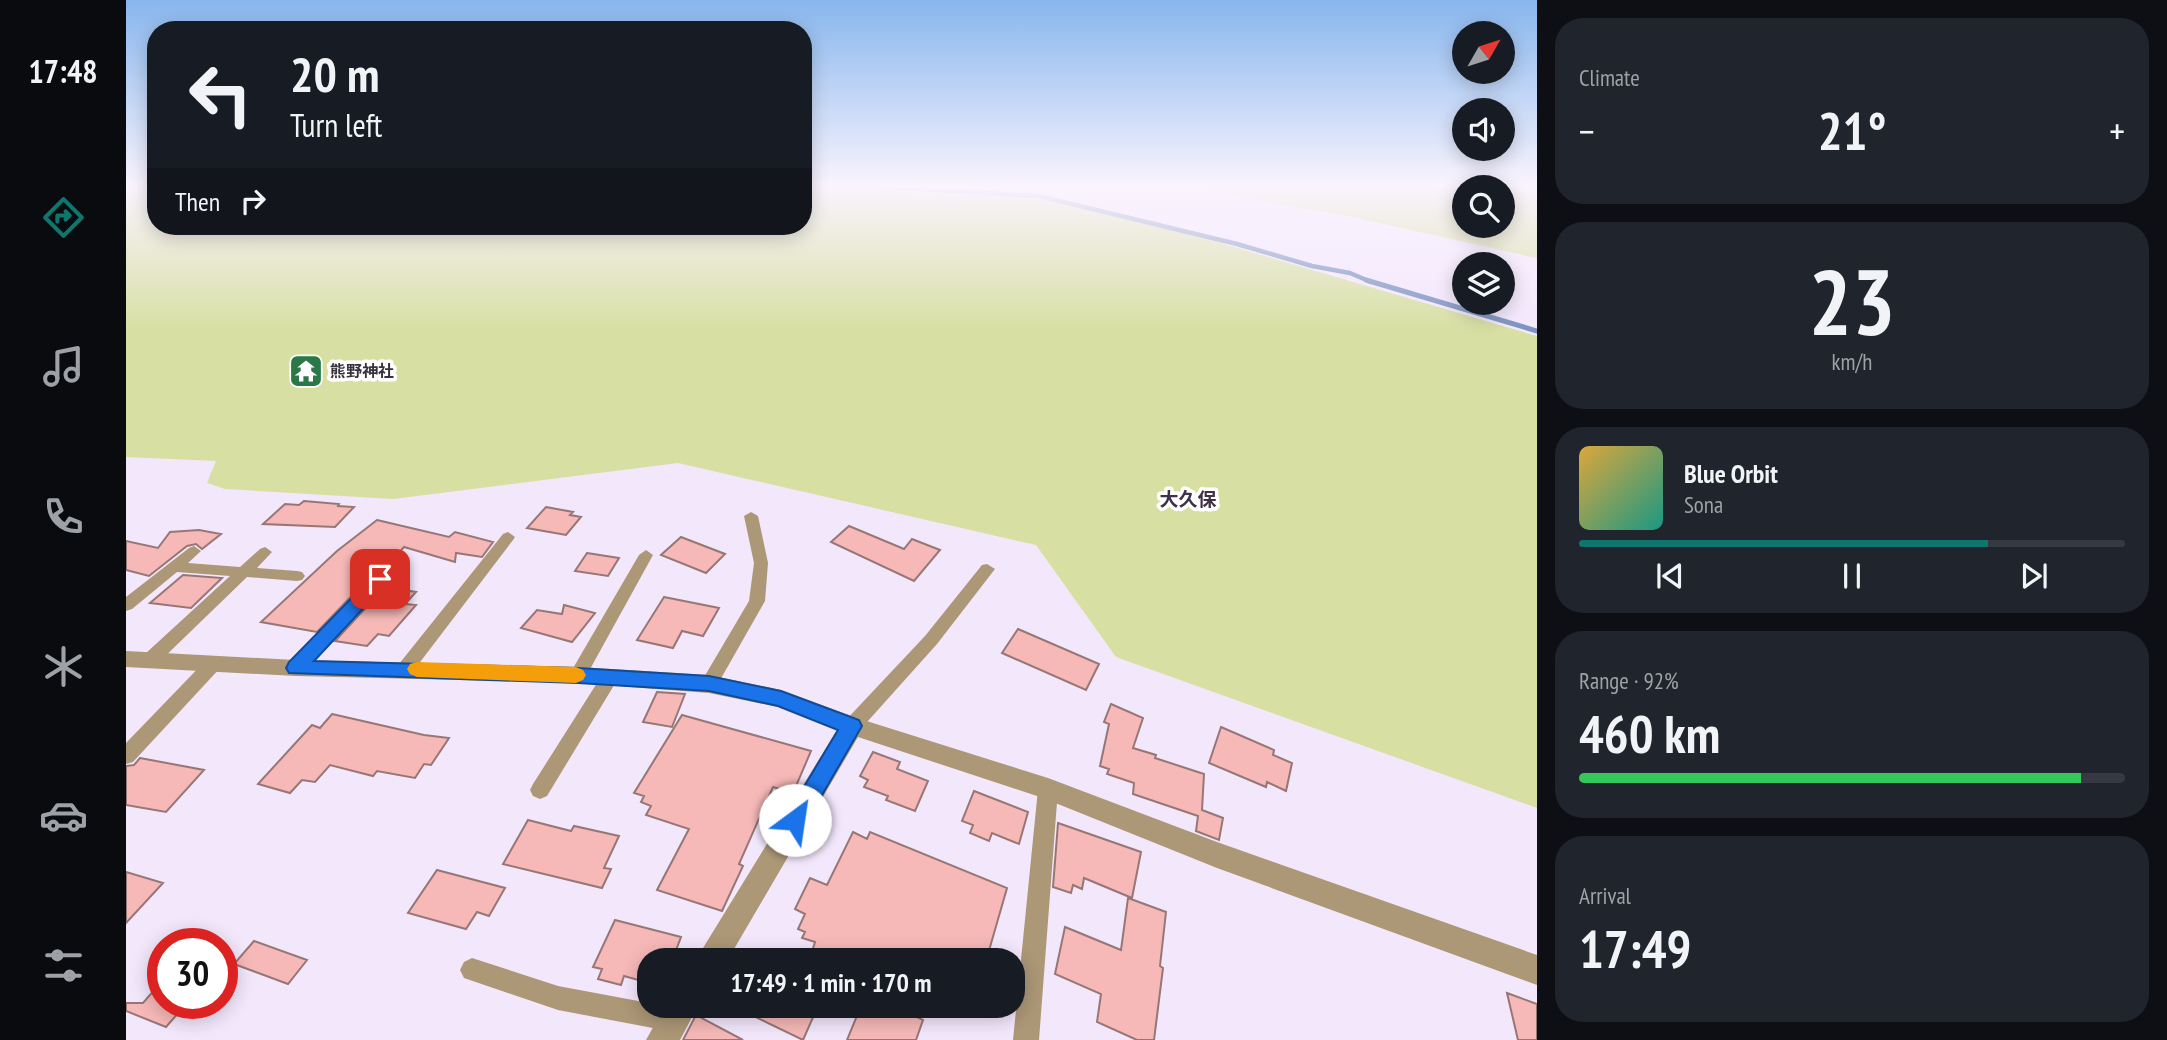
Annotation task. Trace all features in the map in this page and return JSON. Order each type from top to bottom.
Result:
[{"type":"street","points":[[126,659],[296,668],[578,675],[709,684],[781,699],[852,726],[1048,789],[1217,855],[1537,970]]},
{"type":"street","points":[[718,948],[852,726]]},
{"type":"lane","points":[[709,684],[757,601],[761,563],[751,516]]},
{"type":"lane","points":[[405,669],[508,537]]},
{"type":"lane","points":[[126,605],[194,551]]},
{"type":"lane","points":[[151,659],[265,552]]},
{"type":"lane","points":[[578,675],[646,555]]},
{"type":"lane","points":[[296,668],[397,561]]},
{"type":"lane","points":[[173,567],[296,576]]},
{"type":"lane","points":[[852,726],[930,640],[987,569]]},
{"type":"lane","points":[[126,756],[215,662]]},
{"type":"lane","points":[[540,790],[610,677]]},
{"type":"lane","points":[[1026,1040],[1048,789]]},
{"type":"lane","points":[[472,970],[558,998],[673,1022]]},
{"type":"green space","points":[[126,236],[1195,236],[1452,311],[1452,315],[1466,315],[1537,336],[1537,808],[1116,657],[1036,545],[678,463],[393,499],[225,489],[207,483],[216,461],[126,457]]},
{"type":"green space","points":[[1435,236],[1515,238],[1515,236],[1537,236],[1537,258]]},
{"type":"building","points":[[304,501],[354,507],[335,527],[263,524],[285,504],[299,505]]},
{"type":"building","points":[[546,507],[573,512],[570,515],[581,517],[566,535],[527,528]]},
{"type":"building","points":[[377,520],[449,537],[455,532],[493,542],[482,557],[456,553],[455,562],[404,547],[398,554],[390,556],[317,632],[261,622],[337,551]]},
{"type":"building","points":[[849,526],[904,549],[912,539],[940,550],[914,581],[831,542]]},
{"type":"building","points":[[199,530],[221,534],[202,549],[196,544],[187,546],[149,576],[126,570],[126,541],[158,548],[170,532]]},
{"type":"building","points":[[681,537],[725,554],[706,573],[661,555]]},
{"type":"building","points":[[587,553],[619,558],[608,576],[575,571]]},
{"type":"building","points":[[183,575],[222,578],[191,608],[150,603]]},
{"type":"building","points":[[385,587],[416,592],[405,604],[416,605],[389,636],[378,634],[367,646],[335,641]]},
{"type":"building","points":[[664,597],[719,608],[703,636],[682,631],[673,648],[637,640]]},
{"type":"building","points":[[564,605],[595,613],[572,642],[521,628],[537,610],[562,614]]},
{"type":"building","points":[[1018,629],[1099,664],[1086,690],[1002,653]]},
{"type":"building","points":[[657,692],[685,694],[672,727],[643,722]]},
{"type":"building","points":[[1111,704],[1143,718],[1133,748],[1204,774],[1202,810],[1223,818],[1219,840],[1196,831],[1198,816],[1133,794],[1134,783],[1107,774],[1109,769],[1100,766],[1109,724],[1104,722]]},
{"type":"building","points":[[332,714],[449,738],[431,765],[424,764],[415,778],[377,771],[373,776],[330,765],[315,782],[302,780],[290,793],[258,784],[312,725],[320,728]]},
{"type":"building","points":[[682,715],[811,751],[793,793],[773,787],[739,864],[743,866],[722,911],[657,890],[689,829],[646,815],[651,806],[641,802],[644,796],[634,793]]},
{"type":"building","points":[[1221,727],[1274,750],[1273,755],[1292,763],[1286,791],[1267,782],[1266,787],[1209,763]]},
{"type":"building","points":[[873,752],[900,762],[897,769],[928,781],[915,811],[886,800],[888,796],[864,787],[868,780],[860,776]]},
{"type":"building","points":[[140,758],[204,770],[166,812],[126,805],[126,766],[134,765]]},
{"type":"building","points":[[974,791],[1028,812],[1019,844],[992,833],[989,841],[970,833],[973,825],[962,821]]},
{"type":"building","points":[[528,820],[571,831],[574,826],[619,836],[604,868],[611,869],[602,888],[503,864]]},
{"type":"building","points":[[1058,823],[1141,852],[1132,898],[1084,878],[1082,889],[1073,885],[1071,893],[1053,887]]},
{"type":"building","points":[[853,832],[867,839],[870,832],[1007,888],[990,948],[813,948],[815,942],[802,938],[805,932],[798,929],[805,914],[795,909],[810,878],[827,885]]},
{"type":"building","points":[[437,870],[505,888],[489,916],[477,912],[466,929],[408,913]]},
{"type":"building","points":[[126,872],[163,883],[126,923]]},
{"type":"building","points":[[1128,898],[1166,912],[1160,966],[1163,968],[1154,1040],[1137,1040],[1097,1022],[1101,994],[1055,974],[1065,927],[1121,950]]},
{"type":"building","points":[[615,920],[681,937],[677,948],[637,948],[637,980],[624,976],[621,985],[598,979],[602,969],[593,967]]},
{"type":"building","points":[[254,941],[307,960],[288,984],[238,965],[238,959]]},
{"type":"building","points":[[1507,993],[1537,1004],[1537,1040],[1518,1040]]},
{"type":"building","points":[[147,998],[147,1019],[173,1019],[166,1027],[126,1011],[126,1003],[143,1003]]},
{"type":"building","points":[[694,1018],[702,1018],[743,1040],[683,1040]]},
{"type":"building","points":[[758,1018],[813,1018],[803,1040]]},
{"type":"building","points":[[856,1018],[923,1020],[916,1040],[847,1040]]},
{"type":"waterway","points":[[1202,236],[1312,266],[1350,273],[1367,280]]},
{"type":"waterway","points":[[1367,280],[1537,331]]},
{"type":"waterway","points":[[1367,280],[1371,282]]},
{"type":"slow traffic","points":[[417,669],[576,675]]},
{"type":"place","name":"熊野神社","points":[[306,371]]},
{"type":"district","name":"大久保","points":[[1188,499]]},
{"type":"route","points":[[380,579],[296,668],[578,675],[709,684],[781,699],[852,726],[795,820]]}]
